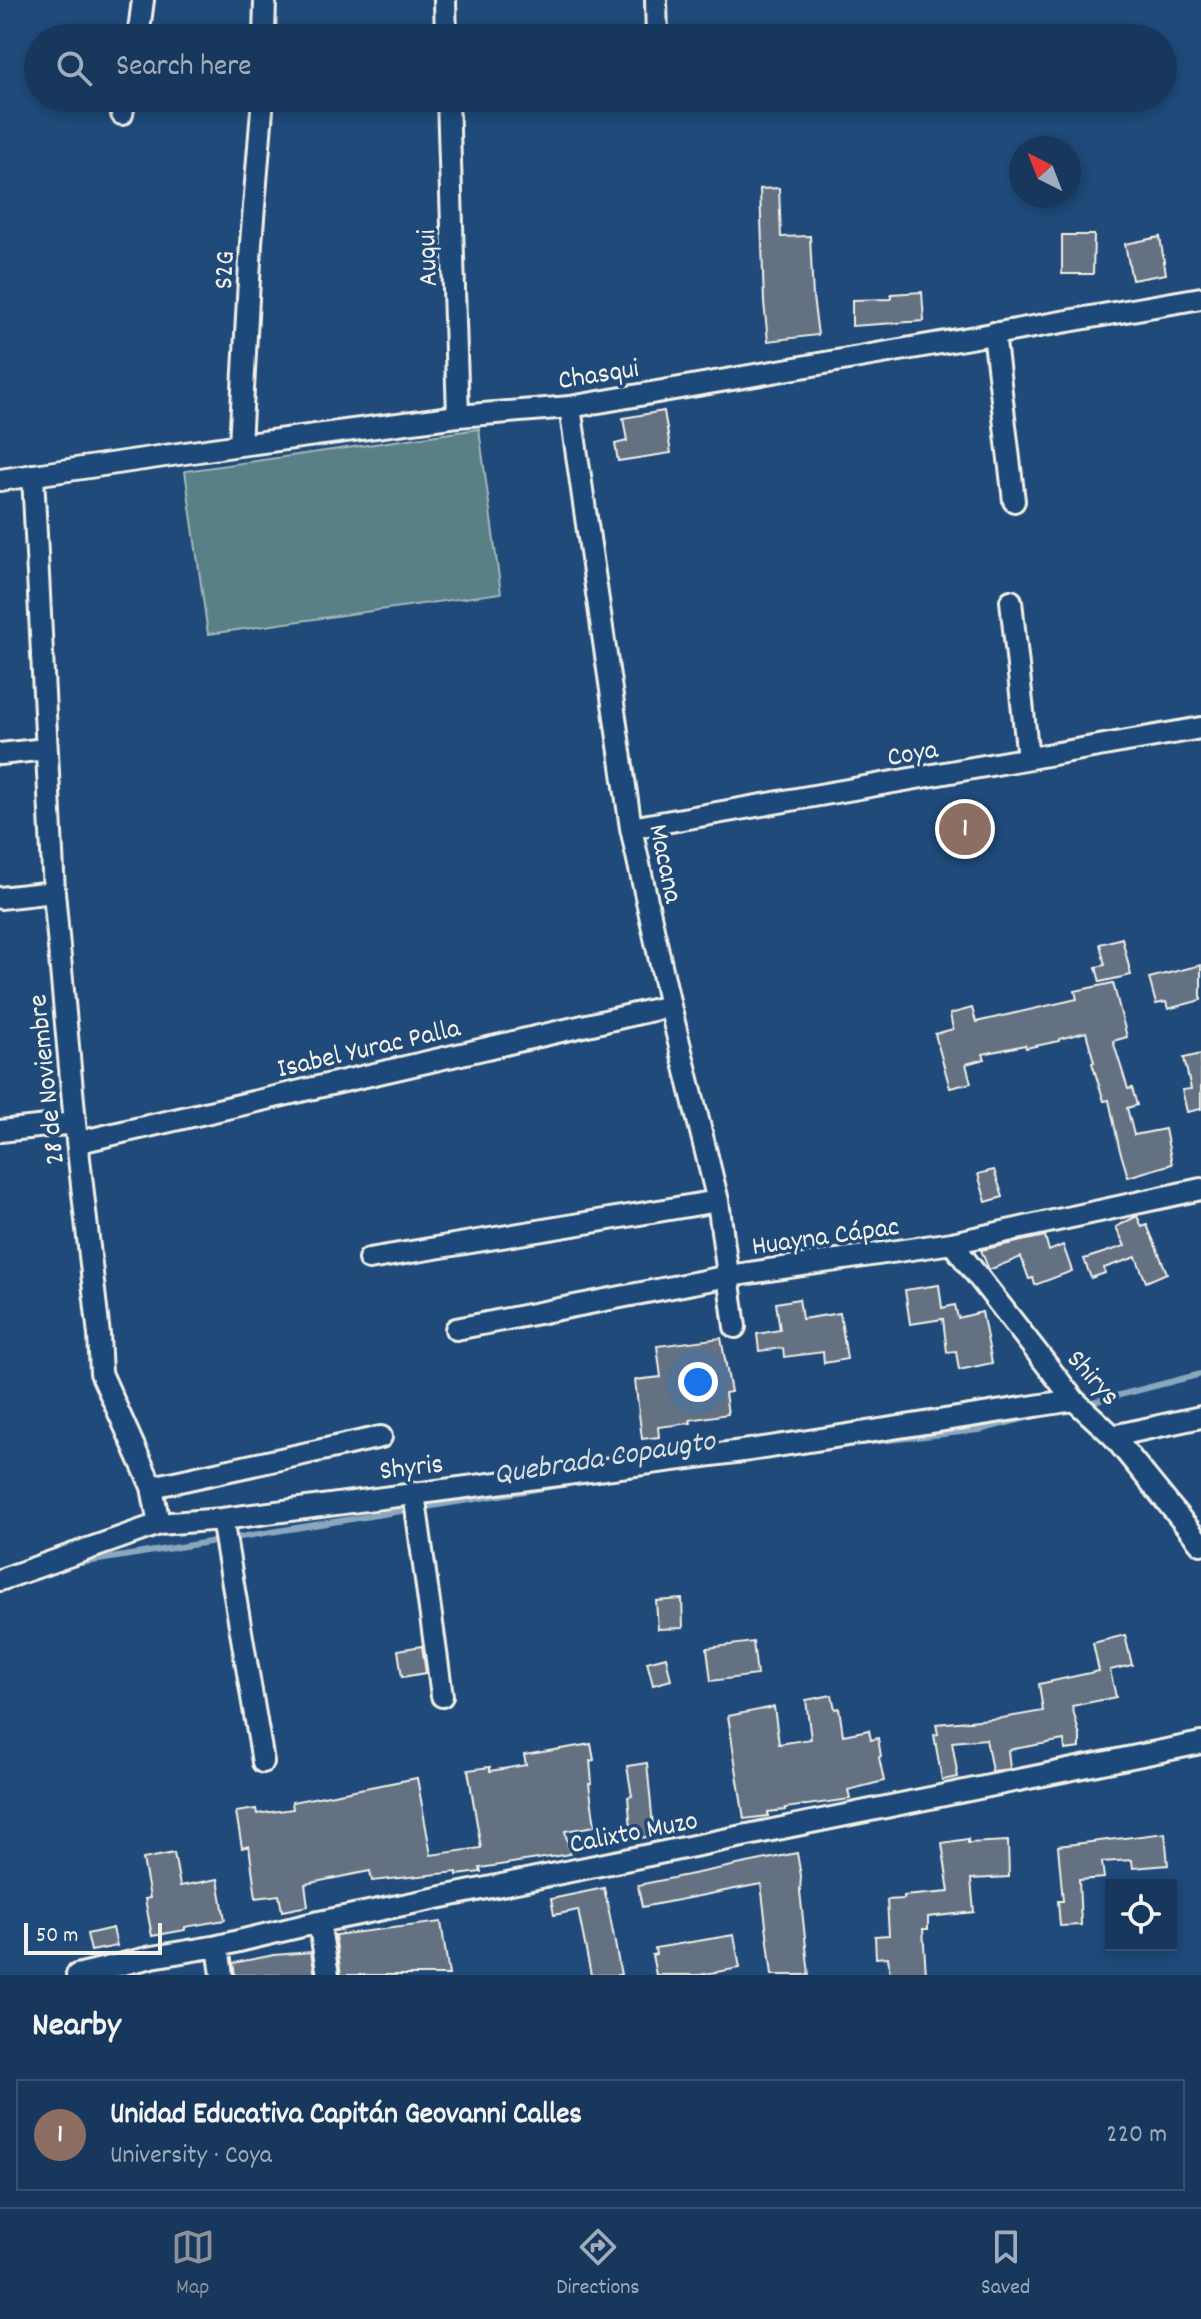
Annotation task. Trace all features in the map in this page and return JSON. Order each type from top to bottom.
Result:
[{"type":"street","points":[[140,24],[143,0]]},
{"type":"street","points":[[264,24],[265,0]]},
{"type":"street","points":[[445,0],[446,24]]},
{"type":"street","points":[[656,0],[657,24]]},
{"type":"street","name":"S2G","points":[[240,445],[262,112]]},
{"type":"street","name":"Auqui","points":[[448,112],[458,416]]},
{"type":"street","name":"Chasqui","points":[[0,480],[458,416],[570,407],[1201,298]]},
{"type":"street","points":[[994,333],[1014,501]]},
{"type":"street","name":"Macana","points":[[570,407],[631,828],[670,1006],[718,1201],[735,1327]]},
{"type":"street","name":"28 de Noviembre","points":[[33,475],[54,892],[101,1373],[152,1487],[159,1524]]},
{"type":"street","points":[[1011,601],[1028,758]]},
{"type":"street","name":"Coya","points":[[631,828],[1201,728]]},
{"type":"street","points":[[0,754],[46,749]]},
{"type":"street","points":[[0,898],[54,892]]},
{"type":"street","name":"Isabel Yurac Palla","points":[[0,1131],[77,1132],[670,1006]]},
{"type":"street","name":"Huayna Cápac","points":[[456,1329],[729,1276],[952,1243],[1201,1189]]},
{"type":"street","points":[[369,1259],[718,1201]]},
{"type":"street","name":"Shirys","points":[[952,1243],[1074,1400],[1113,1436],[1201,1544]]},
{"type":"street","name":"Shyris","points":[[0,1580],[159,1524],[222,1519],[750,1450],[1074,1400]]},
{"type":"street","points":[[1113,1436],[1201,1417]]},
{"type":"street","points":[[152,1487],[381,1437]]},
{"type":"street","points":[[414,1493],[442,1696]]},
{"type":"street","points":[[222,1519],[263,1762]]},
{"type":"street","name":"Calixto Muzo","points":[[77,1975],[116,1970],[152,1957],[218,1946],[319,1922],[1201,1743]]},
{"type":"street","points":[[319,1922],[328,1975]]},
{"type":"street","points":[[218,1946],[222,1975]]},
{"type":"green space","points":[[479,429],[501,593],[208,634],[185,471]]},
{"type":"building","points":[[779,188],[781,237],[810,236],[818,335],[768,341],[760,189]]},
{"type":"building","points":[[1062,235],[1094,235],[1093,274],[1062,274]]},
{"type":"building","points":[[1160,237],[1166,274],[1132,280],[1125,244]]},
{"type":"building","points":[[922,292],[924,321],[852,326],[852,300],[891,299],[891,294]]},
{"type":"building","points":[[664,411],[671,453],[618,461],[615,444],[627,441],[623,418]]},
{"type":"building","points":[[1122,938],[1131,975],[1100,982],[1096,967],[1105,965],[1100,944]]},
{"type":"building","points":[[1201,965],[1201,1000],[1168,1009],[1166,1002],[1156,1004],[1149,978]]},
{"type":"building","points":[[1113,983],[1127,1037],[1113,1041],[1128,1089],[1132,1088],[1137,1105],[1127,1108],[1134,1135],[1165,1129],[1172,1164],[1128,1177],[1109,1100],[1104,1101],[1086,1032],[1059,1041],[983,1054],[985,1059],[966,1064],[971,1083],[950,1088],[935,1034],[953,1029],[950,1014],[972,1008],[976,1022],[1077,999],[1075,991]]},
{"type":"building","points":[[1201,1054],[1201,1109],[1187,1112],[1182,1090],[1191,1089],[1184,1058]]},
{"type":"building","points":[[994,1170],[1003,1197],[986,1202],[978,1174]]},
{"type":"building","points":[[1137,1216],[1142,1227],[1147,1225],[1167,1273],[1146,1282],[1136,1257],[1104,1268],[1105,1273],[1091,1278],[1084,1259],[1125,1246],[1116,1227]]},
{"type":"building","points":[[1045,1236],[1049,1251],[1063,1245],[1072,1271],[1035,1285],[1033,1278],[1029,1279],[1021,1257],[989,1270],[981,1250]]},
{"type":"building","points":[[939,1285],[942,1308],[955,1305],[958,1318],[982,1312],[992,1363],[959,1370],[956,1351],[947,1352],[943,1319],[910,1324],[905,1290]]},
{"type":"building","points":[[799,1299],[802,1319],[840,1313],[847,1359],[824,1363],[823,1352],[784,1357],[783,1348],[759,1351],[757,1334],[780,1330],[776,1303]]},
{"type":"building","points":[[721,1338],[731,1392],[725,1393],[728,1414],[658,1427],[659,1437],[642,1439],[635,1380],[661,1377],[657,1346]]},
{"type":"building","points":[[682,1599],[683,1628],[658,1629],[656,1601]]},
{"type":"building","points":[[1125,1635],[1132,1665],[1110,1670],[1116,1697],[1072,1706],[1080,1748],[1065,1750],[1064,1740],[1008,1750],[1010,1769],[992,1771],[986,1739],[952,1742],[958,1777],[942,1780],[934,1735],[938,1734],[936,1724],[1043,1711],[1039,1684],[1099,1671],[1093,1643]]},
{"type":"building","points":[[753,1642],[757,1675],[711,1681],[707,1648]]},
{"type":"building","points":[[422,1646],[426,1673],[402,1677],[398,1650]]},
{"type":"building","points":[[666,1657],[671,1680],[653,1685],[647,1662]]},
{"type":"building","points":[[832,1695],[835,1709],[839,1708],[843,1735],[869,1730],[871,1740],[878,1738],[884,1781],[848,1790],[850,1799],[785,1808],[768,1812],[768,1816],[744,1819],[728,1716],[774,1707],[779,1744],[811,1739],[806,1700]]},
{"type":"building","points":[[591,1744],[594,1760],[590,1761],[592,1783],[589,1784],[595,1826],[565,1831],[570,1854],[480,1868],[481,1872],[457,1875],[457,1872],[372,1881],[370,1871],[305,1884],[308,1906],[282,1911],[279,1895],[256,1898],[249,1846],[242,1848],[236,1812],[256,1809],[257,1814],[293,1809],[292,1802],[417,1778],[431,1855],[481,1848],[468,1770],[490,1767],[490,1771],[526,1765],[524,1755]]},
{"type":"building","points":[[647,1763],[654,1836],[632,1839],[628,1797],[632,1796],[627,1766]]},
{"type":"building","points":[[1165,1833],[1168,1865],[1133,1868],[1132,1860],[1102,1862],[1104,1878],[1079,1880],[1081,1925],[1060,1926],[1058,1901],[1063,1901],[1058,1846]]},
{"type":"building","points":[[968,1839],[968,1843],[1008,1841],[1009,1877],[971,1879],[974,1912],[928,1917],[928,1929],[923,1929],[926,1975],[890,1975],[888,1957],[876,1958],[875,1936],[889,1935],[887,1900],[949,1892],[942,1843]]},
{"type":"building","points":[[174,1853],[180,1886],[218,1879],[225,1920],[152,1936],[145,1899],[150,1898],[143,1859]]},
{"type":"building","points":[[797,1853],[809,1975],[772,1975],[761,1884],[642,1907],[638,1885]]},
{"type":"building","points":[[604,1888],[621,1975],[591,1975],[578,1910],[554,1915],[551,1899]]},
{"type":"building","points":[[441,1922],[449,1975],[341,1975],[335,1935]]},
{"type":"building","points":[[113,1928],[117,1946],[91,1951],[87,1934]]},
{"type":"building","points":[[734,1935],[740,1968],[699,1975],[656,1975],[652,1955],[656,1954],[655,1948]]},
{"type":"building","points":[[311,1952],[315,1975],[235,1975],[233,1963]]},
{"type":"waterway","name":"Quebrada Copaugto","points":[[1085,1404],[1201,1374]]},
{"type":"waterway","name":"Quebrada Copaugto","points":[[853,1444],[979,1430],[1039,1415]]},
{"type":"waterway","name":"Quebrada Copaugto","points":[[74,1564],[568,1484]]},
{"type":"place","name":"Unidad Educativa Capitán Geovanni Calles","points":[[965,829]]}]
